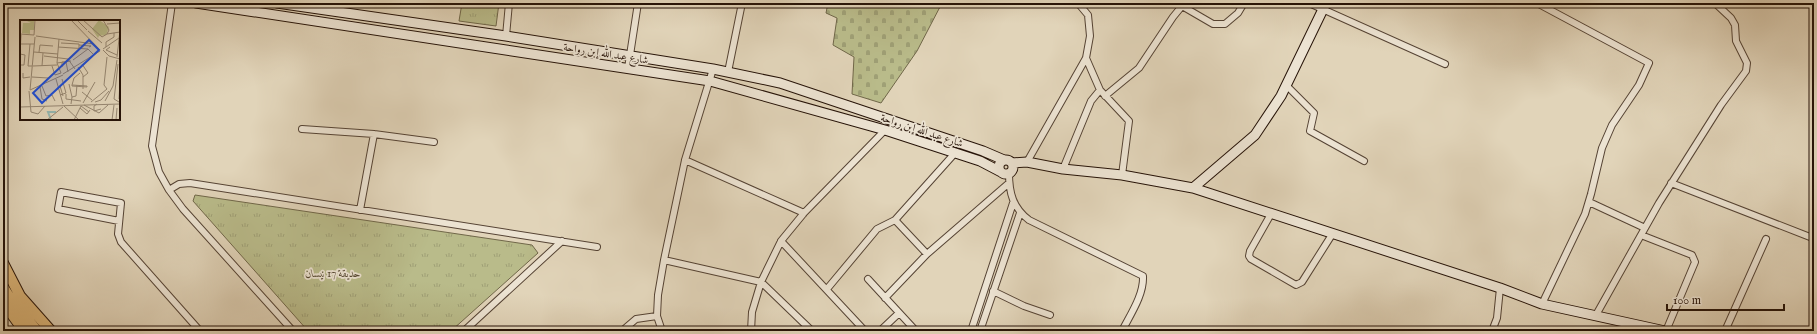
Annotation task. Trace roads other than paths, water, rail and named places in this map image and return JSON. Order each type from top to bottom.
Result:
[{"type":"main road","points":[[3,263],[20,296],[51,331]]},
{"type":"main road","points":[[3,287],[37,331]]},
{"type":"main road","points":[[3,302],[24,331]]},
{"type":"street","points":[[172,3],[152,146],[159,172],[182,209],[293,331]]},
{"type":"street","name":"شارع عبد الله إبن رواحة","points":[[196,3],[710,81],[885,130],[980,161],[1005,172]]},
{"type":"street","name":"شارع عبد الله إبن رواحة","points":[[277,3],[506,36],[728,72],[780,84],[983,150],[1008,162]]},
{"type":"street","points":[[506,36],[508,3]]},
{"type":"street","points":[[628,68],[638,3]]},
{"type":"street","points":[[728,72],[742,3]]},
{"type":"street","points":[[1027,162],[1086,58],[1090,36],[1088,15],[1078,3]]},
{"type":"street","points":[[1106,96],[1139,68],[1182,5],[1213,24],[1225,24],[1238,13],[1244,3]]},
{"type":"street","points":[[1309,3],[1325,6],[1445,64]]},
{"type":"street","points":[[1537,3],[1649,62],[1639,85],[1612,125],[1602,148],[1589,202],[1571,244],[1542,304]]},
{"type":"street","points":[[1596,315],[1671,183],[1721,105],[1746,71],[1747,63],[1736,41],[1735,25],[1731,18],[1715,3]]},
{"type":"street","points":[[1193,188],[1255,136],[1281,96],[1325,6]]},
{"type":"street","points":[[1086,58],[1100,90],[1129,121],[1122,174]]},
{"type":"street","points":[[662,331],[657,316],[658,295],[664,260],[684,160],[710,81],[712,69]]},
{"type":"street","points":[[1286,85],[1314,113],[1310,131],[1364,161]]},
{"type":"street","points":[[1063,169],[1092,101],[1100,90]]},
{"type":"street","points":[[302,129],[374,134],[434,142]]},
{"type":"street","points":[[751,331],[752,312],[761,282],[781,241],[804,213],[885,130]]},
{"type":"street","points":[[360,210],[374,134]]},
{"type":"street","points":[[827,289],[877,230],[895,220],[955,153]]},
{"type":"street","points":[[684,160],[804,213]]},
{"type":"street","points":[[1122,331],[1136,303],[1143,282],[1143,276],[1029,220],[1020,214],[1013,203],[1005,172],[999,165],[1008,162],[1027,162],[1063,169],[1122,174],[1193,188],[1500,288],[1542,304],[1665,331],[1695,262],[1695,258],[1692,255],[1641,235]]},
{"type":"street","points":[[169,190],[179,184],[190,183],[597,247]]},
{"type":"street","points":[[885,298],[927,254],[1009,183]]},
{"type":"street","points":[[1671,183],[1810,237]]},
{"type":"street","points":[[118,221],[58,209],[61,192],[121,203],[118,221],[118,234],[121,242],[200,331]]},
{"type":"street","points":[[1589,202],[1645,228]]},
{"type":"street","points":[[971,331],[1013,203]]},
{"type":"street","points":[[980,331],[1020,214]]},
{"type":"street","points":[[1271,214],[1250,251],[1249,256],[1251,259],[1296,285],[1302,282],[1333,233]]},
{"type":"street","points":[[895,220],[927,254]]},
{"type":"street","points":[[1725,331],[1766,239]]},
{"type":"street","points":[[464,331],[562,241]]},
{"type":"street","points":[[781,241],[865,331]]},
{"type":"street","points":[[664,260],[761,282],[812,331]]},
{"type":"street","points":[[868,279],[916,331]]},
{"type":"street","points":[[1492,331],[1497,318],[1500,288]]},
{"type":"street","points":[[993,290],[1024,306],[1050,315]]},
{"type":"street","points":[[880,331],[899,313]]},
{"type":"street","points":[[622,331],[636,319],[657,316]]},
{"type":"park label","name":"حديقة 17 نيسان","points":[[333,273]]}]
